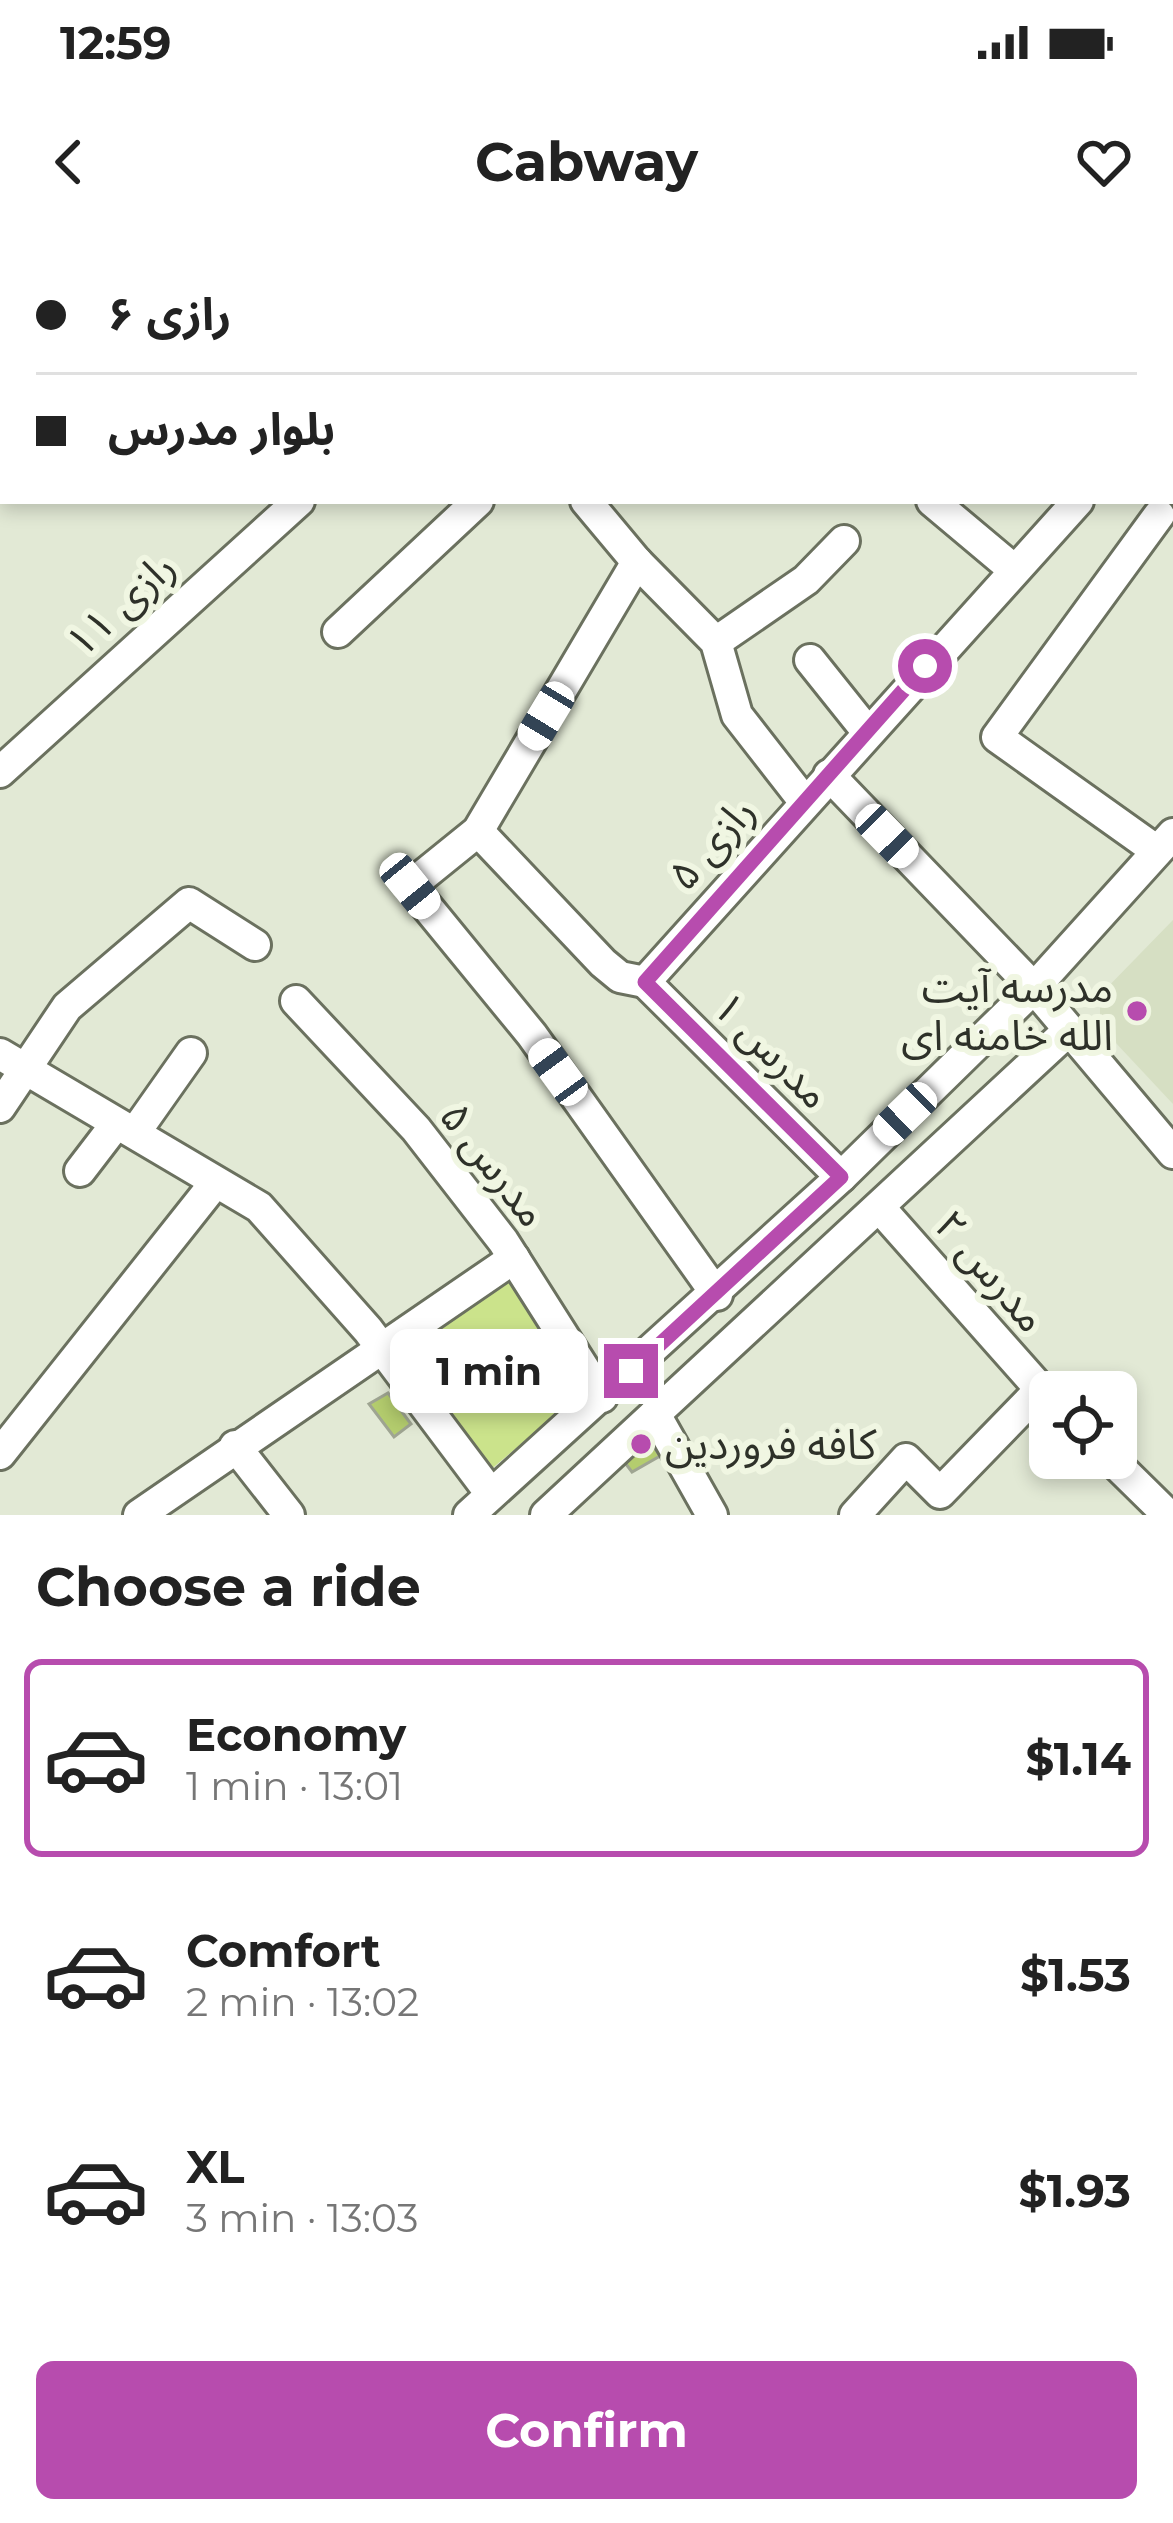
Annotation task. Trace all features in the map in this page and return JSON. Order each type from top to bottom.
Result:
[{"type":"street","name":"رازی ۱۱","points":[[0,772],[296,504]]},
{"type":"street","points":[[338,632],[475,504]]},
{"type":"street","points":[[589,504],[637,562],[716,642],[737,715],[804,800]]},
{"type":"street","points":[[936,504],[1013,569]]},
{"type":"street","name":"رازی ۵","points":[[645,982],[866,730],[1075,504]]},
{"type":"street","points":[[0,1054],[259,1207],[382,1348],[480,1504],[717,1295],[841,1177],[1034,988],[1165,843],[998,737],[1159,514]]},
{"type":"street","points":[[716,642],[806,580],[844,541]]},
{"type":"street","points":[[637,562],[478,831],[410,886],[532,1035],[717,1295]]},
{"type":"street","points":[[810,660],[866,730]]},
{"type":"street","points":[[836,769],[1034,988],[1173,1153]]},
{"type":"street","name":"مدرس ۱","points":[[478,831],[603,964],[620,977],[645,982],[841,1177]]},
{"type":"street","points":[[0,1107],[67,1007],[189,903],[255,946]]},
{"type":"street","name":"مدرس ۵","points":[[296,1001],[416,1129],[514,1258],[602,1397]]},
{"type":"street","points":[[546,1515],[1069,1030]]},
{"type":"street","points":[[80,1171],[126,1128],[191,1053]]},
{"type":"street","points":[[0,1454],[215,1183]]},
{"type":"street","name":"مدرس ۲","points":[[879,1207],[1029,1377]]},
{"type":"street","points":[[139,1515],[514,1258]]},
{"type":"street","points":[[855,1515],[906,1459],[940,1493],[1029,1410]]},
{"type":"street","points":[[655,1414],[712,1515]]},
{"type":"street","points":[[236,1446],[289,1515]]},
{"type":"street","points":[[1133,1479],[1171,1514]]},
{"type":"shaded area","name":"مدرسه آیت الله خامنه ای","points":[[1173,920],[1173,1104],[1100,1026],[1100,995]]},
{"type":"green space","points":[[503,1264],[581,1393],[489,1471],[387,1339]]},
{"type":"building","points":[[388,1393],[411,1424],[394,1437],[369,1404]]},
{"type":"building","name":"کافه فروردین","points":[[644,1433],[660,1456],[632,1472],[619,1455]]},
{"type":"place","name":"مدرسه آیت الله خامنه ای","points":[[1137,1011]]},
{"type":"place","name":"کافه فروردین","points":[[641,1444]]},
{"type":"route","points":[[631,1371],[841,1177],[645,982],[925,666]]}]
